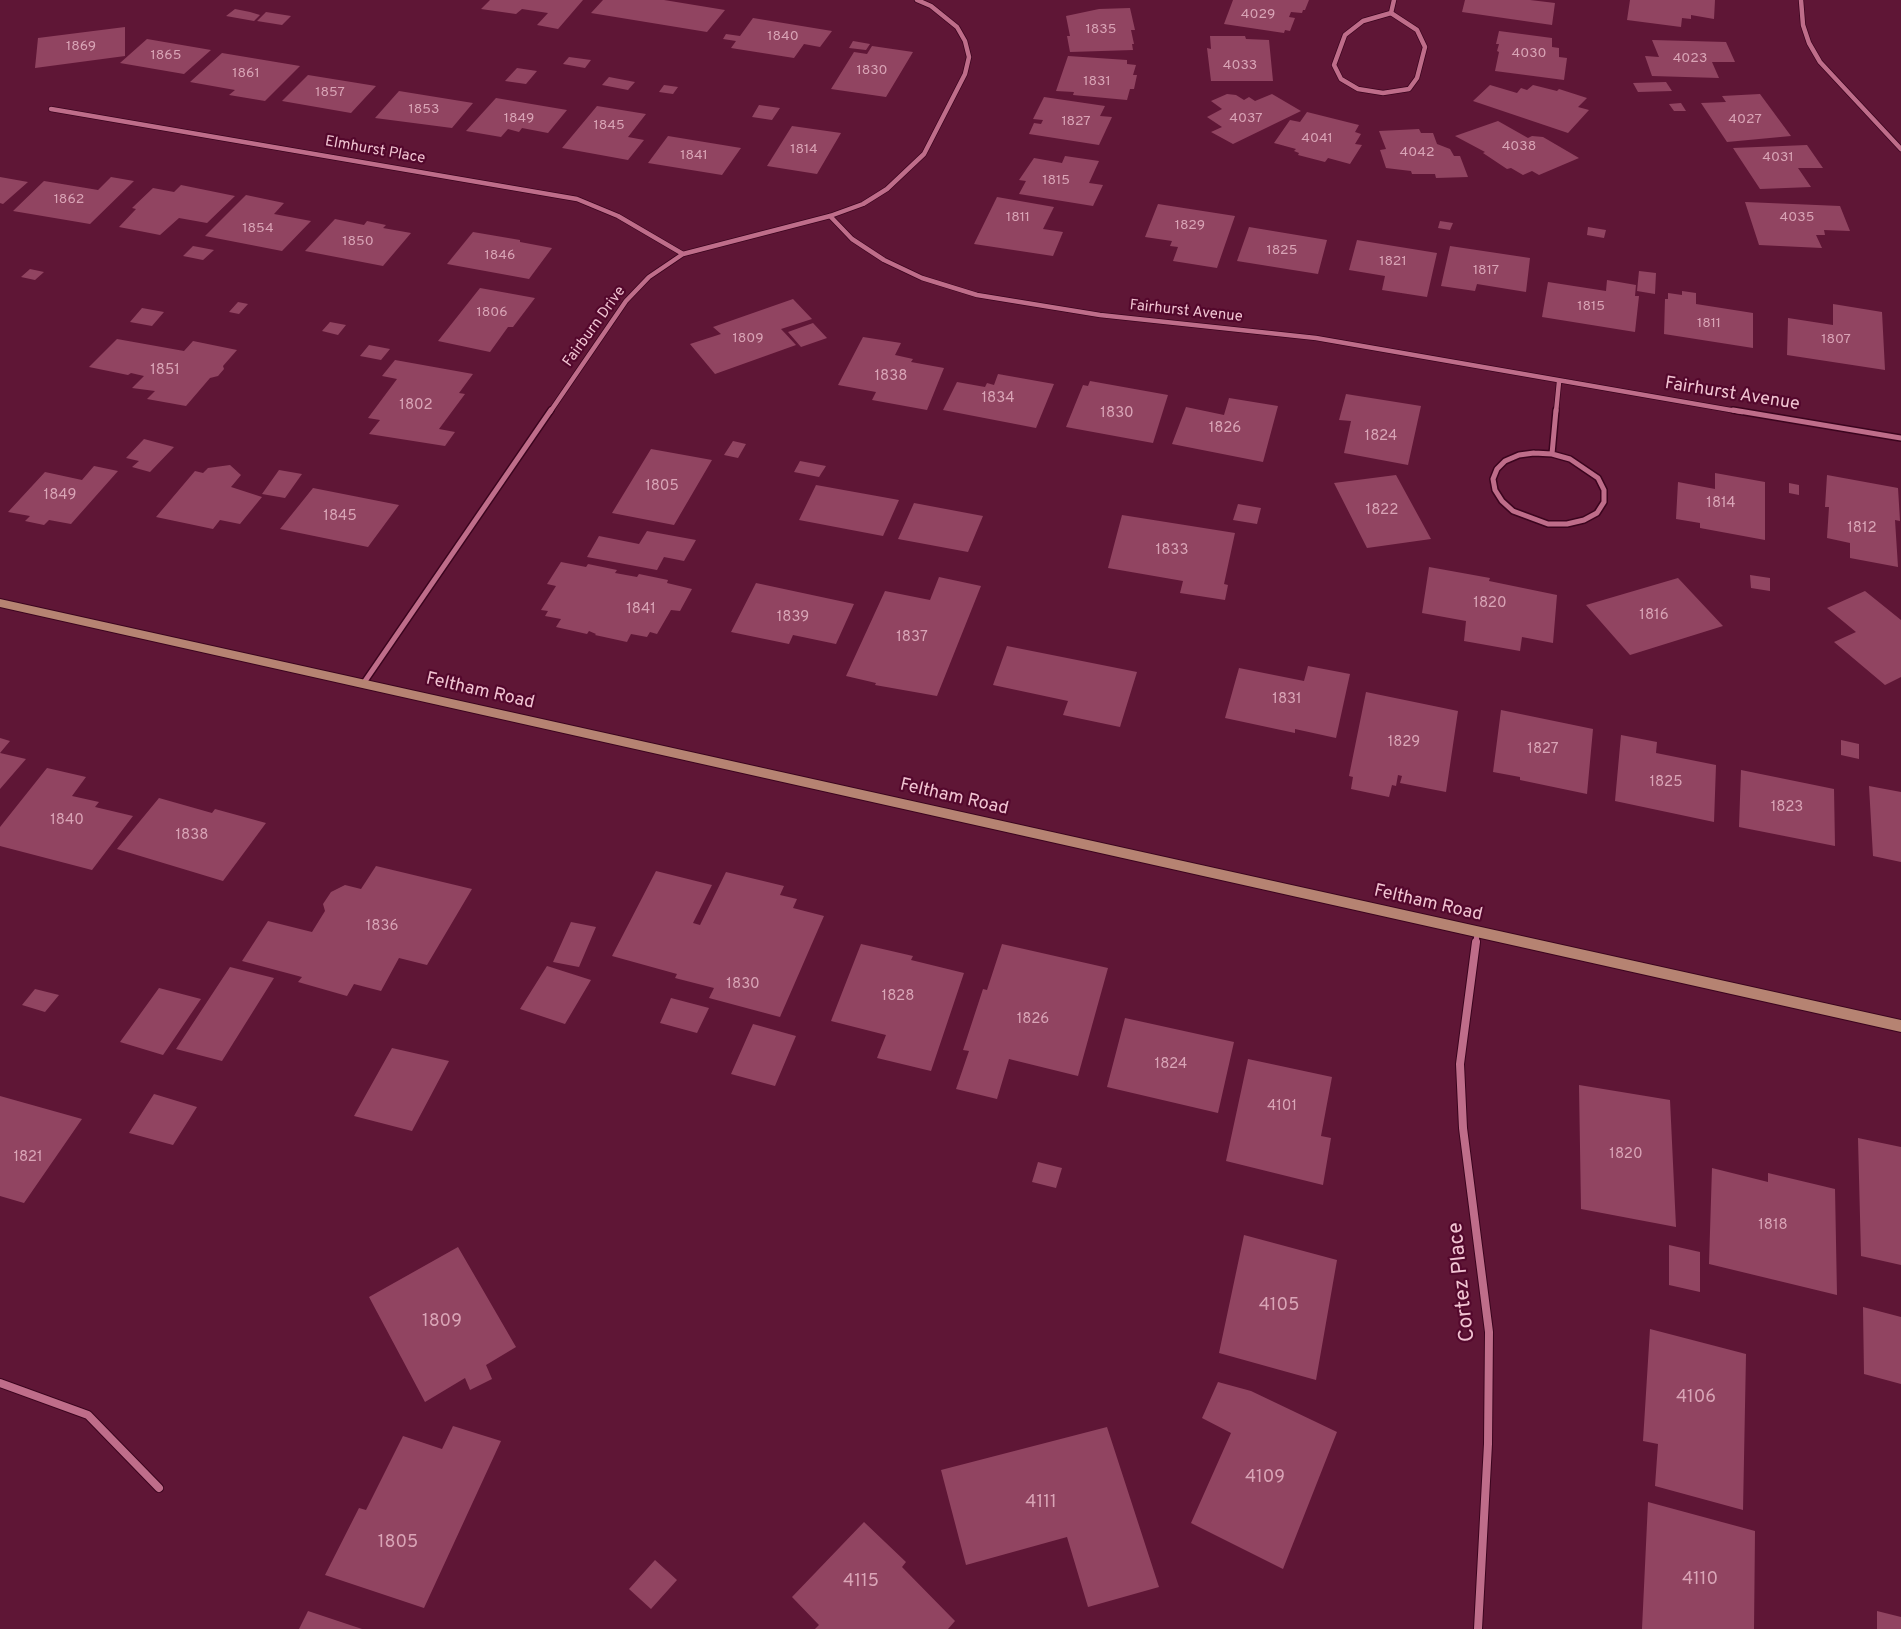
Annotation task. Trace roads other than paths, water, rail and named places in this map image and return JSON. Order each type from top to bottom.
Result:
[{"type":"street","name":"Fairburn Drive","points":[[363,684],[626,300],[649,277],[683,254],[830,216],[863,204],[887,189],[924,154],[965,74],[969,57],[965,41],[957,27],[931,6],[917,0]]},
{"type":"street","points":[[1391,13],[1394,0]]},
{"type":"street","points":[[1801,0],[1806,34],[1820,62],[1834,79],[1868,110],[1901,149]]},
{"type":"street","points":[[1391,13],[1417,30],[1425,47],[1417,78],[1409,89],[1383,93],[1358,89],[1341,79],[1334,65],[1346,35],[1364,21],[1391,13]]},
{"type":"street","name":"Elmhurst Place","points":[[51,109],[577,199],[618,216],[683,254]]},
{"type":"street","name":"Fairhurst Avenue","points":[[830,216],[852,239],[884,260],[922,278],[977,295],[1100,315],[1316,338],[1559,382],[1901,438]]},
{"type":"street","points":[[1552,454],[1559,382]]},
{"type":"street","points":[[1552,454],[1570,459],[1598,478],[1604,490],[1604,502],[1597,513],[1584,520],[1568,524],[1548,524],[1513,512],[1502,501],[1495,490],[1493,479],[1497,469],[1506,461],[1519,455],[1552,454]]},
{"type":"street","name":"Feltham Road","points":[[0,603],[1901,1026]]},
{"type":"street","name":"Cortez Place","points":[[1477,933],[1460,1064],[1463,1128],[1489,1332],[1488,1444],[1478,1629]]},
{"type":"street","points":[[0,1383],[88,1415],[159,1488]]}]
